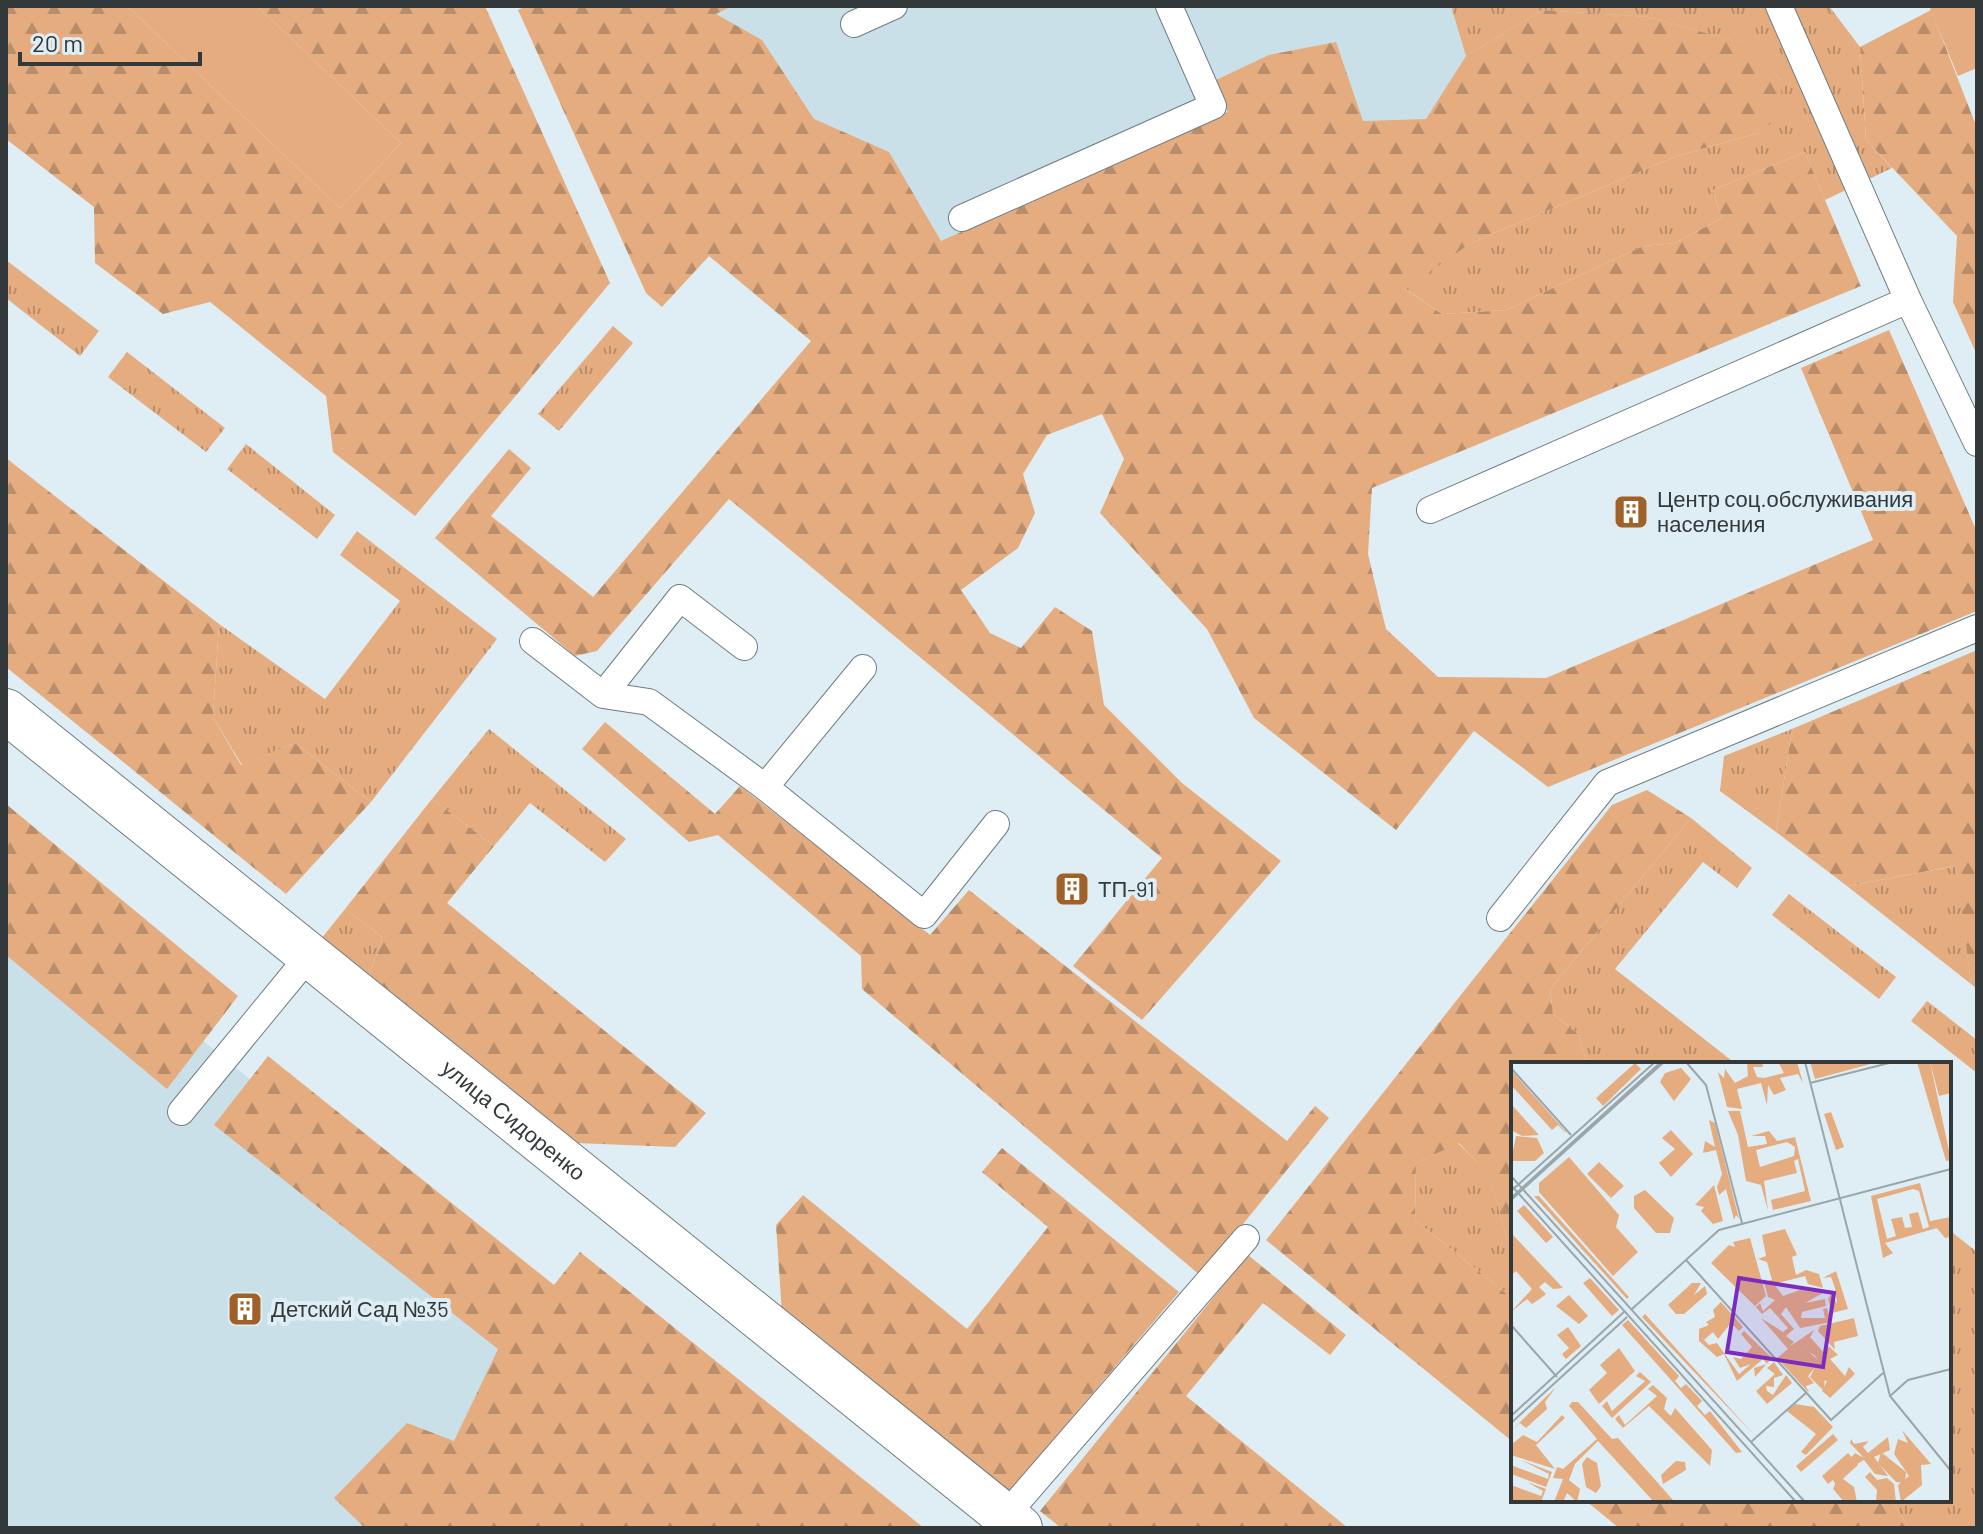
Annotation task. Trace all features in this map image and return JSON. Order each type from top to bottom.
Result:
[{"type":"street","name":"улица Сидоренко","points":[[6,711],[1013,1522]]},
{"type":"lane","points":[[854,24],[894,6]]},
{"type":"lane","points":[[962,218],[1213,106],[1169,6]]},
{"type":"lane","points":[[1779,6],[1908,300],[1977,442]]},
{"type":"lane","points":[[1430,510],[1908,300]]},
{"type":"lane","points":[[603,695],[680,598],[744,647]]},
{"type":"lane","points":[[1500,918],[1607,783],[1977,628]]},
{"type":"lane","points":[[533,641],[603,695],[649,702],[765,787],[924,915],[996,824]]},
{"type":"lane","points":[[765,787],[863,668]]},
{"type":"lane","points":[[181,1112],[309,956]]},
{"type":"lane","points":[[1013,1522],[1246,1238]]},
{"type":"shaded area","points":[[732,6],[1700,6],[1006,440],[715,13]]},
{"type":"shaded area","points":[[6,879],[744,1485],[709,1528],[6,1528]]},
{"type":"green space","points":[[6,6],[127,6],[340,208],[401,143],[257,6],[485,6],[610,283],[415,516],[333,452],[326,396],[210,302],[163,314],[95,263],[94,207],[6,139]]},
{"type":"green space","points":[[127,6],[257,6],[401,143],[340,208]]},
{"type":"green space","points":[[526,6],[732,6],[716,14],[762,40],[814,119],[889,152],[941,241],[1228,112],[1216,80],[1269,55],[1336,42],[1363,121],[1426,119],[1466,56],[1542,10],[1649,17],[1756,47],[1781,81],[1782,115],[1758,133],[1677,156],[1471,243],[1405,289],[1442,314],[1506,310],[1643,246],[1675,243],[1722,218],[1713,190],[1805,152],[1861,286],[1372,488],[1368,554],[1386,629],[1438,677],[1546,678],[1873,540],[1801,368],[1889,330],[1977,532],[1977,611],[1548,787],[1474,731],[1396,830],[1254,718],[1207,629],[1100,513],[1124,459],[1102,414],[1047,435],[1023,474],[1035,513],[1018,548],[961,590],[990,633],[1021,648],[1055,607],[1092,631],[1104,705],[1182,783],[1281,861],[1142,1020],[1073,966],[1162,858],[729,499],[597,651],[575,656],[435,538],[509,449],[531,468],[491,516],[593,597],[811,341],[709,256],[662,307],[646,293],[518,10]]},
{"type":"green space","points":[[1451,6],[1829,6],[1860,47],[1866,140],[1892,168],[1825,200],[1805,152],[1713,190],[1722,218],[1675,243],[1643,246],[1506,310],[1442,314],[1404,288],[1471,243],[1677,156],[1758,133],[1781,81],[1755,47],[1649,17],[1542,10],[1466,56]]},
{"type":"green space","points":[[1929,6],[1977,6],[1977,68],[1958,76]]},
{"type":"green space","points":[[1931,10],[1977,128],[1977,355],[1953,302],[1957,236],[1866,140],[1860,47]]},
{"type":"green space","points":[[6,260],[99,331],[80,356],[6,298]]},
{"type":"green space","points":[[613,326],[633,343],[559,431],[538,414]]},
{"type":"green space","points":[[127,352],[225,428],[206,452],[108,377]]},
{"type":"green space","points":[[246,444],[335,515],[317,539],[227,469]]},
{"type":"green space","points":[[6,458],[219,624],[213,717],[241,765],[295,743],[371,802],[286,894],[6,667]]},
{"type":"green space","points":[[357,531],[497,639],[371,802],[295,743],[242,765],[213,717],[219,624],[325,699],[400,601],[340,555]]},
{"type":"green space","points":[[1977,650],[1977,989],[1971,984],[1956,866],[1847,886],[1776,832],[1792,729]]},
{"type":"green space","points":[[605,722],[715,814],[740,786],[930,935],[969,890],[1287,1141],[1315,1106],[1329,1118],[1201,1276],[862,989],[861,956],[718,835],[689,842],[582,749]]},
{"type":"green space","points":[[489,729],[626,839],[605,862],[530,803],[494,846],[432,799]]},
{"type":"green space","points":[[1792,729],[1776,832],[1720,791],[1724,756]]},
{"type":"green space","points":[[1647,790],[1691,818],[1550,989],[1553,1014],[1578,1034],[1586,1062],[1511,1062],[1511,1242],[1507,1239],[1489,1175],[1459,1143],[1416,1163],[1415,1220],[1511,1297],[1511,1440],[1266,1240],[1612,805]]},
{"type":"green space","points":[[432,799],[494,846],[447,903],[706,1113],[675,1147],[576,1143],[368,977],[383,938],[345,909]]},
{"type":"green space","points":[[6,804],[238,996],[167,1089],[6,955]]},
{"type":"green space","points":[[1691,818],[1752,868],[1737,888],[1703,862],[1615,969],[1733,1062],[1586,1062],[1578,1034],[1553,1014],[1550,989]]},
{"type":"green space","points":[[1957,866],[1971,984],[1847,886]]},
{"type":"green space","points":[[1789,894],[1896,977],[1879,999],[1772,915]]},
{"type":"green space","points":[[345,909],[383,938],[368,977],[321,939]]},
{"type":"green space","points":[[1927,1001],[1977,1040],[1977,1073],[1911,1021]]},
{"type":"green space","points":[[268,1056],[554,1285],[580,1252],[924,1528],[365,1528],[334,1498],[407,1423],[454,1441],[498,1349],[214,1125]]},
{"type":"green space","points":[[1458,1143],[1489,1174],[1507,1239],[1511,1242],[1511,1297],[1415,1220],[1416,1163]]},
{"type":"green space","points":[[1002,1148],[1179,1292],[1004,1497],[782,1313],[776,1225],[803,1195],[967,1329],[1048,1227],[982,1172]]},
{"type":"green space","points":[[1951,1232],[1977,1252],[1977,1528],[1909,1528],[1893,1502],[1951,1502]]},
{"type":"green space","points":[[1248,1255],[1346,1335],[1330,1355],[1263,1303],[1186,1396],[1348,1528],[1061,1528],[1040,1511]]},
{"type":"green space","points":[[1587,1502],[1893,1502],[1909,1528],[1619,1528]]},
{"type":"place","name":"Центр соц.обслуживания населения","points":[[1631,512]]},
{"type":"place","name":"ТП-91","points":[[1072,889]]},
{"type":"place","name":"Детский Сад №35","points":[[245,1309]]}]
